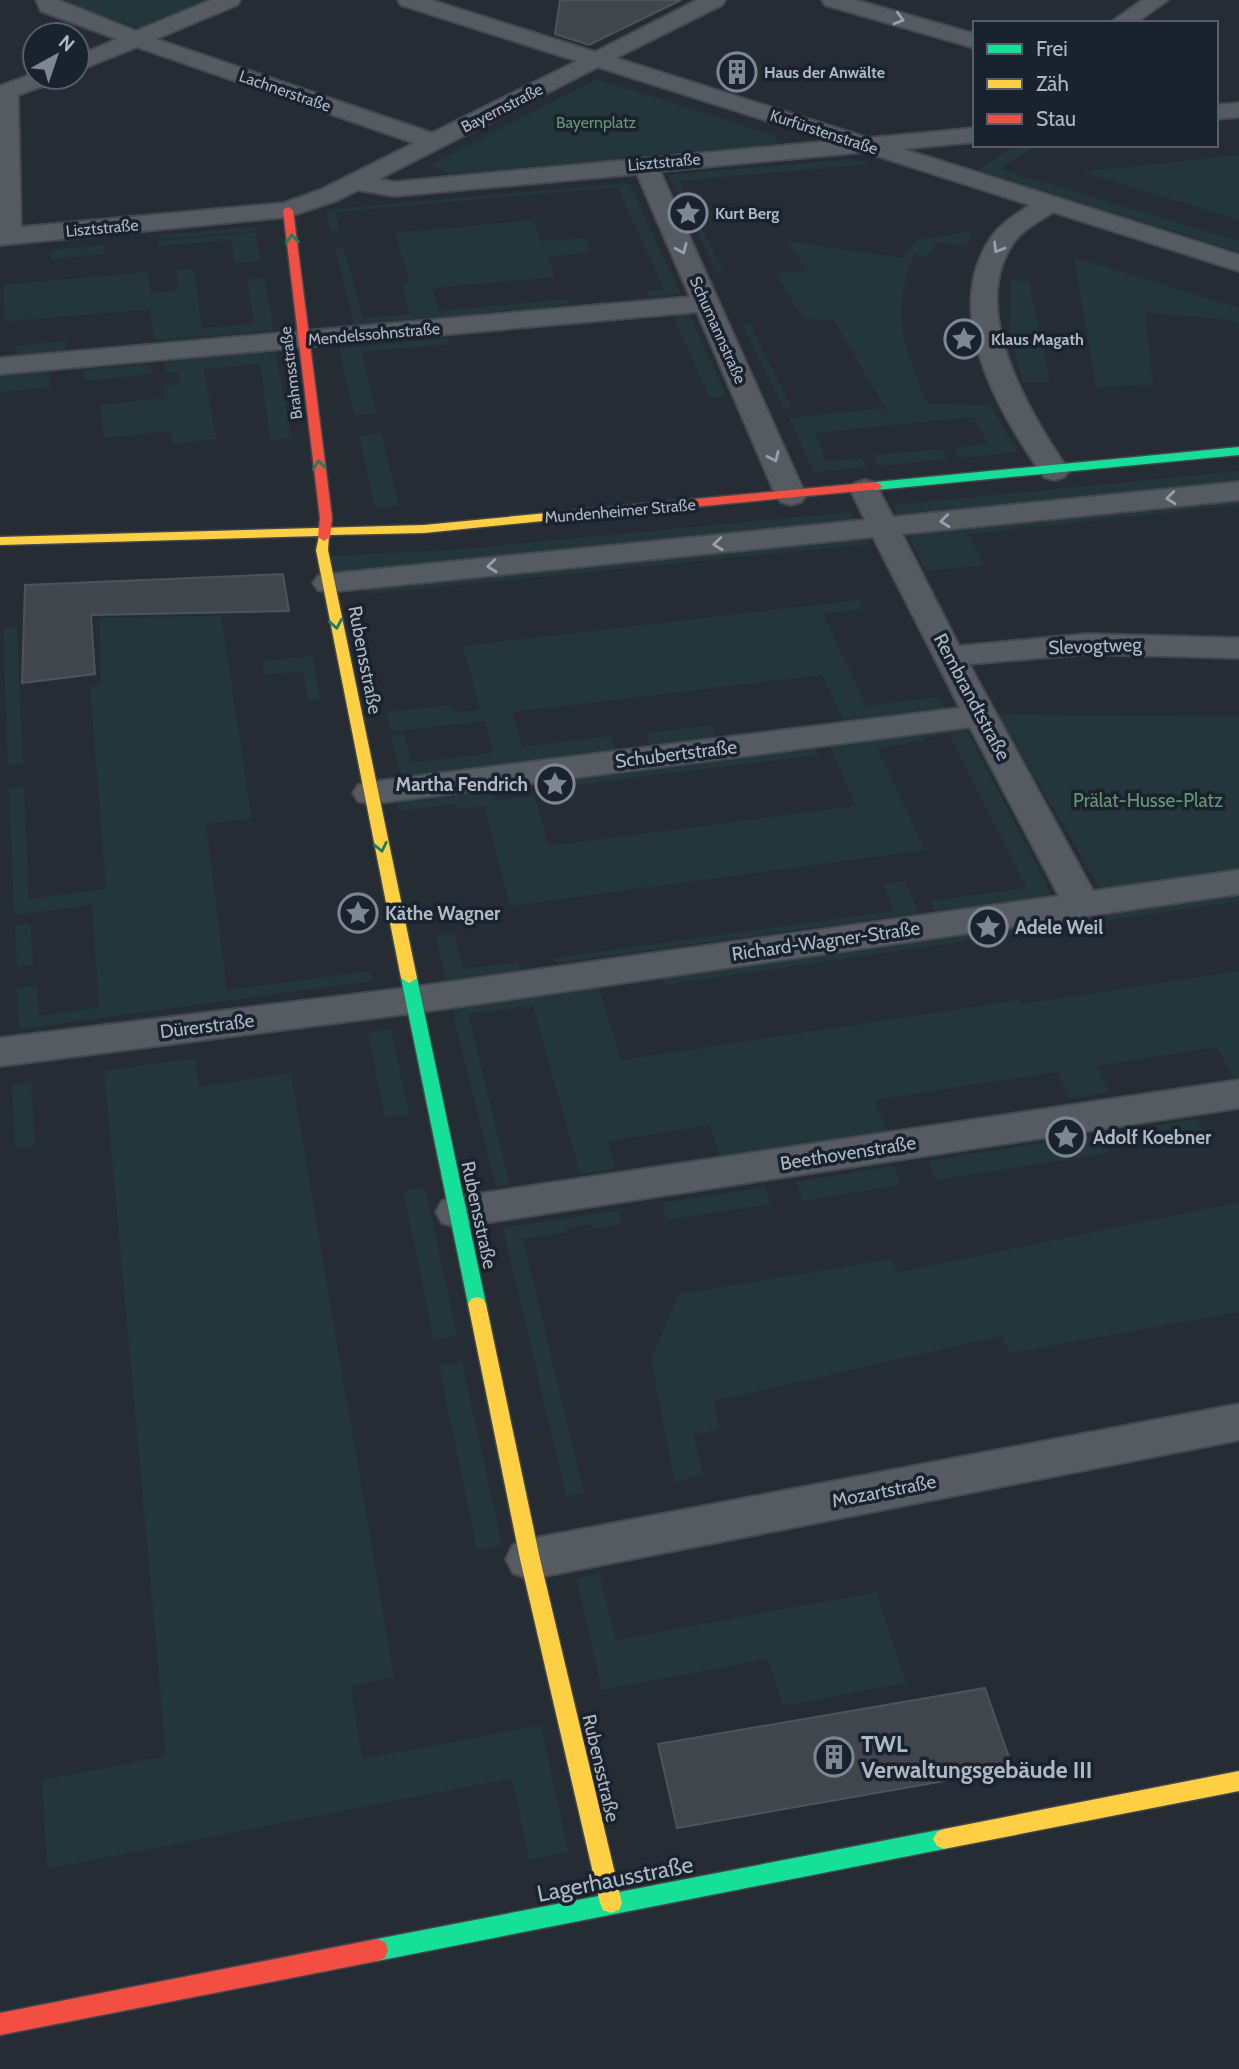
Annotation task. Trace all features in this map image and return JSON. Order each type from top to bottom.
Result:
[{"type":"street","name":"Lachnerstraße","points":[[47,0],[49,6],[136,40],[434,142]]},
{"type":"street","points":[[91,58],[229,0]]},
{"type":"street","name":"Kurfürstenstraße","points":[[409,0],[1239,263]]},
{"type":"street","name":"Bayernstraße","points":[[288,210],[355,182],[713,0]]},
{"type":"street","points":[[833,0],[973,40]]},
{"type":"street","points":[[1124,21],[1157,0]]},
{"type":"street","points":[[5,237],[4,94],[21,87]]},
{"type":"street","name":"Lisztstraße","points":[[355,182],[394,189],[973,135]]},
{"type":"street","name":"Schumannstraße","points":[[645,164],[791,496]]},
{"type":"street","points":[[1049,203],[1004,237],[992,259],[985,312],[989,337],[1007,392],[1025,428],[1054,471]]},
{"type":"street","name":"Lisztstraße","points":[[5,237],[288,210]]},
{"type":"street","name":"Brahmsstraße","points":[[288,210],[326,518],[324,533]]},
{"type":"street","name":"Mendelssohnstraße","points":[[0,366],[706,303]]},
{"type":"street","name":"Mundenheimer Straße","points":[[0,541],[424,529],[1054,471],[1239,451]]},
{"type":"street","name":"Rembrandtstraße","points":[[865,489],[881,527],[1082,904]]},
{"type":"street","points":[[329,583],[1239,491]]},
{"type":"street","name":"Rubensstraße","points":[[324,533],[323,550],[370,793],[457,1212],[530,1559],[611,1903]]},
{"type":"street","name":"Slevogtweg","points":[[951,656],[1087,643],[1239,648]]},
{"type":"street","name":"Schubertstraße","points":[[370,793],[982,715]]},
{"type":"street","name":"Richard-Wagner-Straße","points":[[414,1000],[1239,883]]},
{"type":"street","name":"Dürerstraße","points":[[0,1052],[414,1000]]},
{"type":"street","name":"Beethovenstraße","points":[[457,1212],[1239,1094]]},
{"type":"street","name":"Mozartstraße","points":[[530,1559],[1239,1422]]},
{"type":"street","name":"Lagerhausstraße","points":[[0,2024],[1239,1781]]},
{"type":"green space","points":[[69,0],[205,0],[139,28],[63,3]]},
{"type":"green space","name":"Bayernplatz","points":[[597,79],[776,136],[776,144],[450,174],[430,165]]},
{"type":"green space","points":[[1013,147],[1034,147],[1000,169],[1239,241],[1239,252],[978,170]]},
{"type":"green space","points":[[1239,155],[1239,220],[1082,172]]},
{"type":"green space","points":[[851,159],[871,164],[679,181],[723,272],[717,272],[668,175]]},
{"type":"green space","points":[[629,183],[681,294],[648,297],[646,291],[664,289],[617,187],[335,212],[340,231],[331,231],[326,210]]},
{"type":"green space","points":[[533,220],[541,241],[585,238],[591,252],[547,257],[555,277],[432,288],[439,311],[567,299],[569,305],[355,325],[335,249],[344,248],[363,318],[409,314],[402,285],[410,283],[395,233]]},
{"type":"green space","points":[[255,227],[255,231],[162,239],[161,235]]},
{"type":"green space","points":[[973,231],[966,247],[938,242],[927,256],[916,254],[912,259],[902,295],[905,342],[928,404],[990,405],[1018,452],[959,458],[954,448],[988,444],[973,417],[814,433],[827,461],[862,458],[867,467],[814,472],[789,418],[885,408],[834,320],[804,319],[775,273],[807,271],[787,241],[903,258],[916,240]]},
{"type":"green space","points":[[255,232],[261,261],[235,263],[231,240],[158,246],[158,241]]},
{"type":"green space","points":[[104,245],[104,254],[51,259],[51,250]]},
{"type":"green space","points":[[1074,257],[1239,308],[1239,325],[1232,320],[1145,313],[1153,385],[1096,387]]},
{"type":"green space","points":[[194,269],[202,328],[254,324],[247,279],[264,278],[274,330],[154,341],[150,309],[4,322],[3,285],[148,272],[151,293],[179,290],[176,270]]},
{"type":"green space","points":[[1011,281],[1029,281],[1050,382],[1022,382],[1010,330]]},
{"type":"green space","points":[[689,314],[727,397],[710,398],[672,315]]},
{"type":"green space","points":[[749,323],[792,408],[784,409],[742,324]]},
{"type":"green space","points":[[448,338],[450,344],[362,352],[376,413],[354,415],[339,348]]},
{"type":"green space","points":[[65,341],[66,350],[16,355],[16,346]]},
{"type":"green space","points":[[275,350],[292,438],[270,440],[260,364],[204,369],[216,439],[173,444],[170,431],[104,438],[100,405],[165,398],[163,386],[180,384],[178,372],[166,373],[164,362]]},
{"type":"green space","points":[[150,364],[152,374],[85,381],[84,370]]},
{"type":"green space","points":[[48,369],[50,387],[0,392],[0,375]]},
{"type":"green space","points":[[381,433],[399,506],[375,508],[359,436]]},
{"type":"green space","points":[[941,449],[947,459],[878,466],[873,455]]},
{"type":"green space","points":[[1239,471],[1239,485],[899,518],[893,505]]},
{"type":"green space","points":[[1239,499],[1239,505],[968,534],[984,565],[926,571],[907,533]]},
{"type":"green space","points":[[850,512],[856,524],[334,575],[331,556],[452,550]]},
{"type":"green space","points":[[866,538],[870,544],[366,594],[364,587]]},
{"type":"green space","points":[[859,600],[863,609],[823,614],[866,706],[939,697],[945,708],[843,720],[822,675],[513,712],[522,747],[611,736],[616,751],[401,777],[391,736],[404,734],[411,763],[493,753],[484,721],[391,732],[386,712],[451,705],[454,713],[480,710],[463,646]]},
{"type":"green space","points":[[221,616],[252,818],[206,824],[227,990],[370,971],[372,981],[19,1029],[17,988],[37,985],[39,1016],[99,1007],[92,905],[14,915],[9,788],[24,786],[29,899],[106,889],[90,687],[101,685],[99,618]]},
{"type":"green space","points":[[17,626],[23,764],[8,766],[3,628]]},
{"type":"green space","points":[[313,656],[320,700],[308,701],[303,671],[264,675],[262,661]]},
{"type":"green space","name":"Prälat-Husse-Platz","points":[[998,714],[1239,717],[1239,875],[1102,892]]},
{"type":"green space","points":[[712,725],[717,738],[651,746],[646,733]]},
{"type":"green space","points":[[966,729],[1052,895],[935,911],[930,901],[1027,888],[949,734],[877,748],[925,850],[510,906],[484,806],[458,809],[456,804],[399,811],[396,801],[493,789],[496,800],[534,796],[549,846],[856,806],[830,746]]},
{"type":"green space","points":[[815,748],[818,755],[567,786],[565,779]]},
{"type":"green space","points":[[905,881],[919,913],[555,963],[554,958],[894,911],[883,884]]},
{"type":"green space","points":[[1239,894],[1239,901],[665,985],[663,979]]},
{"type":"green space","points":[[31,924],[33,965],[17,967],[15,926]]},
{"type":"green space","points":[[454,934],[463,969],[518,962],[520,970],[446,980],[436,936]]},
{"type":"green space","points":[[1239,971],[1239,1080],[1235,1080],[1216,1047],[1096,1066],[1109,1092],[1070,1099],[1057,1072],[874,1100],[888,1135],[722,1162],[710,1125],[608,1141],[615,1169],[580,1174],[533,1006],[468,1014],[510,1185],[496,1187],[452,1009],[599,988],[621,1060],[1020,1000],[1022,1004]]},
{"type":"green space","points":[[391,1029],[409,1114],[385,1118],[368,1033]]},
{"type":"green space","points":[[195,1058],[199,1087],[291,1073],[394,1677],[351,1686],[362,1759],[541,1725],[568,1852],[529,1860],[512,1778],[47,1869],[42,1780],[166,1756],[104,1071]]},
{"type":"green space","points":[[31,1082],[35,1146],[15,1149],[12,1085]]},
{"type":"green space","points":[[1197,1119],[1206,1134],[1135,1145],[1128,1130]]},
{"type":"green space","points":[[1099,1134],[1109,1153],[936,1180],[928,1161]]},
{"type":"green space","points":[[893,1166],[901,1185],[803,1201],[796,1182]]},
{"type":"green space","points":[[425,1187],[457,1336],[434,1340],[403,1191]]},
{"type":"green space","points":[[765,1187],[771,1204],[667,1220],[662,1203]]},
{"type":"green space","points":[[1239,1202],[1239,1312],[1010,1353],[1001,1336],[714,1401],[719,1429],[693,1435],[703,1474],[675,1483],[651,1359],[679,1294],[891,1259],[899,1272]]},
{"type":"green space","points":[[618,1210],[622,1224],[594,1229],[592,1224],[567,1228],[568,1232],[523,1239],[584,1493],[566,1496],[503,1228]]},
{"type":"green space","points":[[462,1362],[502,1545],[477,1550],[439,1366]]},
{"type":"green space","points":[[599,1574],[616,1640],[876,1592],[906,1683],[783,1706],[768,1659],[602,1690],[576,1578]]},
{"type":"building","points":[[560,0],[681,0],[589,45],[555,34]]},
{"type":"building","points":[[283,574],[289,611],[91,615],[95,674],[22,683],[25,585]]},
{"type":"building","name":"TWL Verwaltungsgebäude III","points":[[985,1688],[1013,1769],[677,1828],[658,1744]]},
{"type":"traffic: fast","points":[[876,486],[1239,451]]},
{"type":"traffic: fast","points":[[409,978],[477,1304]]},
{"type":"traffic: fast","points":[[377,1950],[944,1839]]},
{"type":"traffic: slow","points":[[0,541],[424,529],[589,513]]},
{"type":"traffic: slow","points":[[324,537],[322,550],[409,978]]},
{"type":"traffic: slow","points":[[477,1304],[530,1559],[611,1903]]},
{"type":"traffic: slow","points":[[944,1839],[1239,1781]]},
{"type":"traffic: jam","points":[[288,210],[326,518],[324,537]]},
{"type":"traffic: jam","points":[[589,513],[876,486]]},
{"type":"traffic: jam","points":[[0,2024],[377,1950]]},
{"type":"place","name":"Haus der Anwälte","points":[[737,72]]},
{"type":"place","name":"Kurt Berg","points":[[688,213]]},
{"type":"place","name":"Klaus Magath","points":[[964,339]]},
{"type":"place","name":"Martha Fendrich","points":[[555,784]]},
{"type":"place","name":"Käthe Wagner","points":[[358,913]]},
{"type":"place","name":"Adele Weil","points":[[988,927]]},
{"type":"place","name":"Adolf Koebner","points":[[1066,1137]]},
{"type":"place","name":"TWL Verwaltungsgebäude III","points":[[834,1757]]}]
